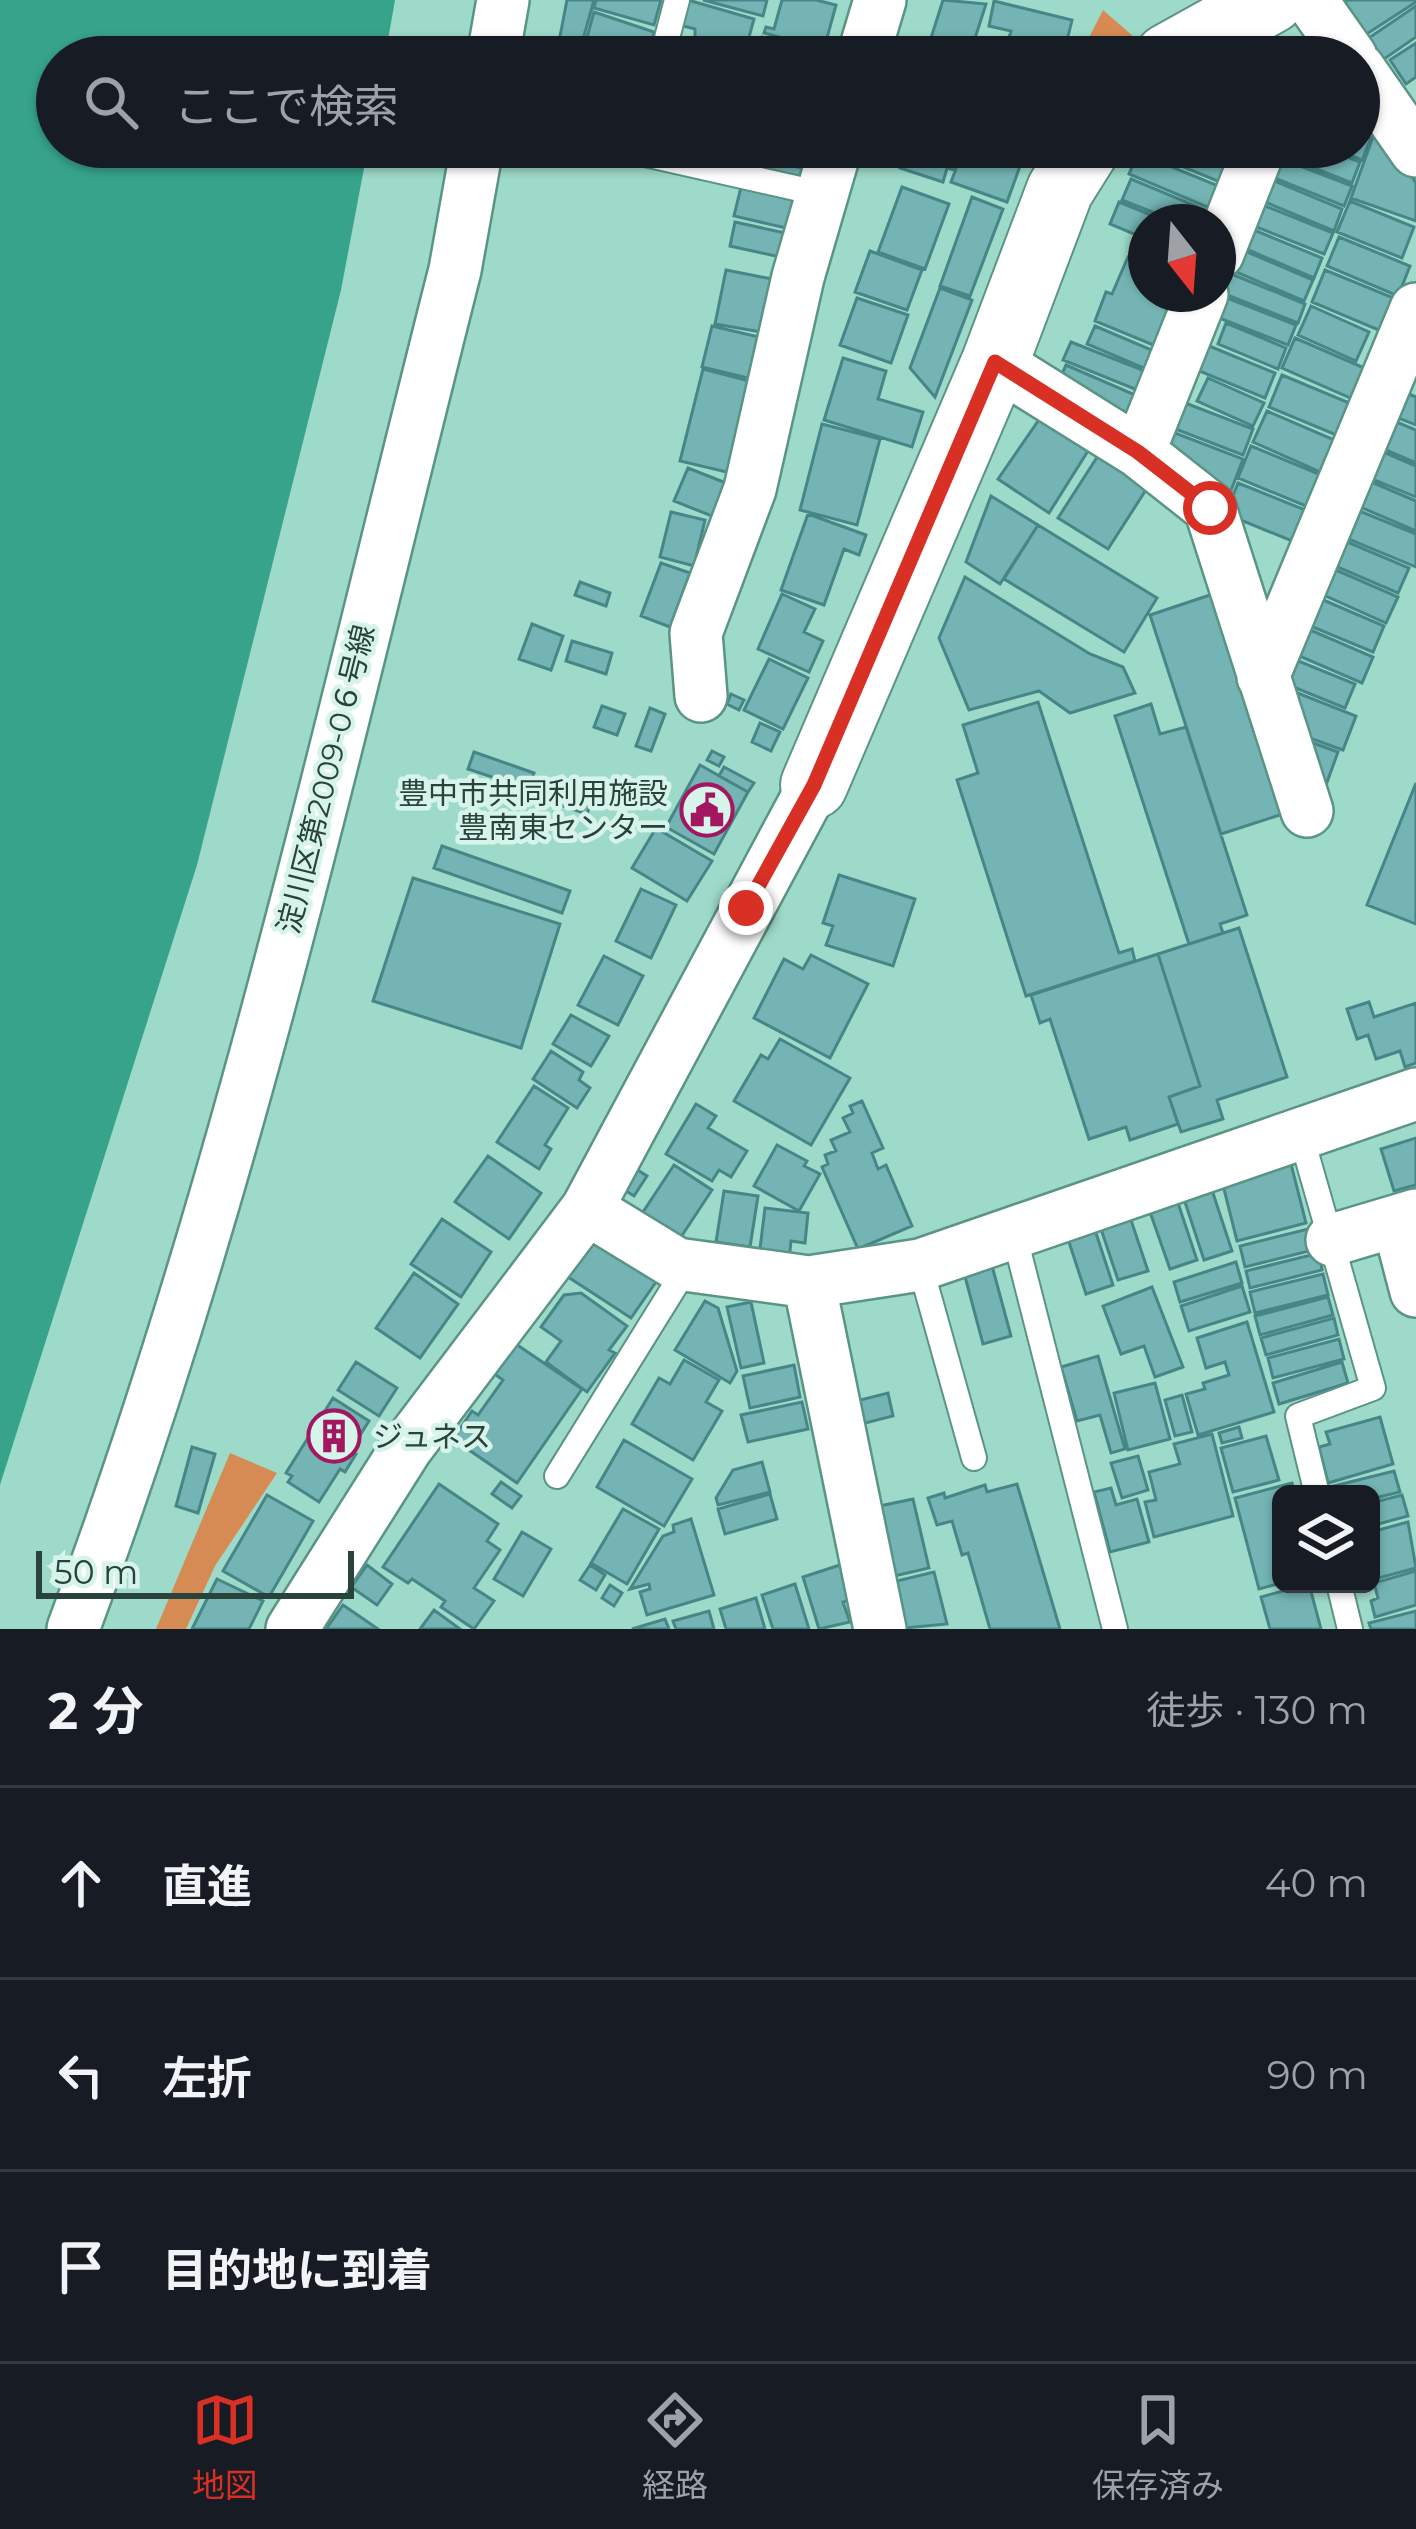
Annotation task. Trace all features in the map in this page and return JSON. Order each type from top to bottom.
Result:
[{"type":"street","points":[[497,36],[503,0]]},
{"type":"street","points":[[869,36],[880,0]]},
{"type":"street","points":[[1206,36],[1271,0]]},
{"type":"street","points":[[1301,0],[1301,36]]},
{"type":"street","points":[[1311,0],[1336,36]]},
{"type":"street","points":[[1380,99],[1416,151]]},
{"type":"street","name":"淀川区第2009-0６号線","points":[[73,1629],[154,1406],[258,1047],[455,270],[473,168]]},
{"type":"street","points":[[292,1629],[407,1448],[587,1209],[814,785],[995,362],[1060,190],[1074,168]]},
{"type":"street","points":[[1236,209],[1253,168]]},
{"type":"street","points":[[701,695],[696,633],[750,489],[798,277],[829,170]]},
{"type":"street","points":[[1264,677],[1416,309]]},
{"type":"street","points":[[1138,452],[1195,312]]},
{"type":"street","points":[[995,362],[1138,452],[1210,508],[1307,811]]},
{"type":"street","points":[[587,1209],[677,1264],[808,1282],[920,1265],[1416,1094]]},
{"type":"street","points":[[1332,1240],[1407,1219],[1416,1292]]},
{"type":"street","points":[[808,1282],[880,1629]]},
{"type":"lane","points":[[668,36],[677,0]]},
{"type":"lane","points":[[1300,1132],[1373,1388],[1298,1416],[1315,1485]]},
{"type":"lane","points":[[1014,1234],[1115,1629]]},
{"type":"lane","points":[[557,1476],[688,1265]]},
{"type":"lane","points":[[920,1265],[974,1458]]},
{"type":"lane","points":[[1342,1593],[1350,1629]]},
{"type":"shaded area","points":[[0,0],[395,0],[389,36],[36,36],[36,168],[364,168],[341,290],[197,865],[0,1485]]},
{"type":"shaded area","points":[[1103,10],[1133,36],[1090,36]]},
{"type":"shaded area","points":[[230,1453],[277,1473],[215,1566],[186,1629],[156,1629]]},
{"type":"building","points":[[567,0],[594,0],[584,36],[560,36]]},
{"type":"building","points":[[596,0],[661,0],[654,25],[594,8]]},
{"type":"building","points":[[688,0],[754,19],[749,36],[695,36],[695,29],[679,25]]},
{"type":"building","points":[[703,0],[767,0],[763,16]]},
{"type":"building","points":[[782,0],[836,5],[828,36],[764,33],[766,27],[774,29]]},
{"type":"building","points":[[943,0],[986,4],[976,36],[932,36]]},
{"type":"building","points":[[1348,0],[1416,0],[1364,36],[1357,36],[1338,6]]},
{"type":"building","points":[[994,1],[1072,20],[1068,36],[1010,36],[1011,31],[989,26]]},
{"type":"building","points":[[1416,6],[1416,37],[1380,62],[1380,36],[1372,36]]},
{"type":"building","points":[[594,12],[654,32],[653,36],[587,36]]},
{"type":"building","points":[[1416,43],[1416,77],[1406,84],[1390,60]]},
{"type":"building","points":[[1380,136],[1387,139],[1416,183],[1416,221],[1351,198],[1362,168],[1380,168]]},
{"type":"building","points":[[762,168],[802,168],[798,184],[761,175]]},
{"type":"building","points":[[900,168],[947,168],[943,182]]},
{"type":"building","points":[[956,168],[1019,168],[1007,202],[951,182]]},
{"type":"building","points":[[1132,168],[1174,168],[1228,190],[1222,204],[1200,204],[1129,174]]},
{"type":"building","points":[[1186,168],[1237,168],[1230,186]]},
{"type":"building","points":[[1270,168],[1305,168],[1352,186],[1344,206],[1267,175]]},
{"type":"building","points":[[1314,168],[1358,168],[1352,183]]},
{"type":"building","points":[[1267,178],[1342,209],[1334,231],[1258,199]]},
{"type":"building","points":[[1131,179],[1191,204],[1132,204],[1122,200]]},
{"type":"building","points":[[742,183],[803,197],[795,230],[734,216]]},
{"type":"building","points":[[902,187],[949,204],[925,269],[878,252]]},
{"type":"building","points":[[972,197],[1003,209],[970,296],[940,286]]},
{"type":"building","points":[[1350,201],[1414,227],[1402,258],[1337,232]]},
{"type":"building","points":[[1119,202],[1128,206],[1128,232],[1110,224]]},
{"type":"building","points":[[1258,203],[1333,233],[1324,254],[1249,224]]},
{"type":"building","points":[[735,222],[794,235],[789,259],[730,246]]},
{"type":"building","points":[[1247,227],[1322,258],[1314,278],[1239,246]]},
{"type":"building","points":[[1339,237],[1410,266],[1398,296],[1327,266]]},
{"type":"building","points":[[1238,248],[1313,280],[1304,301],[1236,272]]},
{"type":"building","points":[[870,251],[922,270],[907,310],[855,292]]},
{"type":"building","points":[[1128,257],[1128,312],[1178,312],[1163,349],[1095,321],[1106,292],[1112,294]]},
{"type":"building","points":[[726,270],[777,280],[767,333],[715,324]]},
{"type":"building","points":[[1325,270],[1401,301],[1388,334],[1312,302]]},
{"type":"building","points":[[1236,276],[1305,304],[1298,323],[1236,299]]},
{"type":"building","points":[[940,288],[972,300],[935,397],[910,368]]},
{"type":"building","points":[[857,298],[908,315],[891,363],[840,345]]},
{"type":"building","points":[[1236,301],[1296,325],[1288,345],[1214,316],[1216,312],[1236,312]]},
{"type":"building","points":[[1311,306],[1369,332],[1356,361],[1298,335]]},
{"type":"building","points":[[1226,323],[1286,348],[1278,369],[1218,344]]},
{"type":"building","points":[[712,326],[759,337],[748,378],[702,367]]},
{"type":"building","points":[[1095,326],[1161,354],[1153,372],[1087,344]]},
{"type":"building","points":[[1295,338],[1369,370],[1355,400],[1282,368]]},
{"type":"building","points":[[1071,342],[1155,375],[1147,394],[1063,360]]},
{"type":"building","points":[[1202,343],[1275,373],[1265,398],[1192,368]]},
{"type":"building","points":[[843,358],[886,371],[878,399],[923,412],[912,447],[824,420]]},
{"type":"building","points":[[1066,365],[1142,398],[1134,417],[1057,385]]},
{"type":"building","points":[[703,369],[761,384],[739,475],[680,461]]},
{"type":"building","points":[[1282,375],[1359,407],[1346,439],[1269,407]]},
{"type":"building","points":[[1208,378],[1264,403],[1253,426],[1197,401]]},
{"type":"building","points":[[1397,389],[1416,397],[1416,425],[1388,414]]},
{"type":"building","points":[[1175,399],[1253,429],[1243,455],[1165,425]]},
{"type":"building","points":[[1045,411],[1093,443],[1049,513],[998,479]]},
{"type":"building","points":[[1267,411],[1339,442],[1325,474],[1253,442]]},
{"type":"building","points":[[1387,418],[1416,430],[1416,463],[1375,445]]},
{"type":"building","points":[[822,424],[880,439],[857,525],[800,510]]},
{"type":"building","points":[[1162,428],[1243,459],[1224,509],[1153,451]]},
{"type":"building","points":[[1251,446],[1326,477],[1313,509],[1238,478]]},
{"type":"building","points":[[1374,448],[1416,466],[1416,497],[1362,475]]},
{"type":"building","points":[[1101,451],[1151,482],[1108,549],[1058,518]]},
{"type":"building","points":[[688,468],[731,485],[722,520],[674,501]]},
{"type":"building","points":[[1362,478],[1416,501],[1416,531],[1351,503]]},
{"type":"building","points":[[1238,483],[1315,514],[1302,545],[1226,514]]},
{"type":"building","points":[[991,496],[1038,525],[1000,584],[966,562]]},
{"type":"building","points":[[1357,510],[1416,534],[1416,567],[1346,538]]},
{"type":"building","points":[[671,512],[705,520],[694,566],[660,557]]},
{"type":"building","points":[[808,514],[866,535],[859,555],[844,549],[824,605],[781,590]]},
{"type":"building","points":[[1038,525],[1157,598],[1124,652],[1004,579]]},
{"type":"building","points":[[1345,541],[1409,568],[1398,593],[1335,566]]},
{"type":"building","points":[[661,563],[690,573],[670,627],[641,616]]},
{"type":"building","points":[[1329,567],[1398,597],[1386,623],[1317,592]]},
{"type":"building","points":[[965,577],[1090,654],[1123,667],[1135,693],[1070,713],[1039,691],[969,710],[939,638]]},
{"type":"building","points":[[580,582],[610,593],[606,606],[575,595]]},
{"type":"building","points":[[1219,592],[1289,812],[1221,834],[1150,615]]},
{"type":"building","points":[[782,594],[815,609],[804,632],[823,641],[809,672],[758,649]]},
{"type":"building","points":[[1314,596],[1384,626],[1373,652],[1303,623]]},
{"type":"building","points":[[532,624],[563,636],[551,670],[519,659]]},
{"type":"building","points":[[1301,626],[1373,657],[1362,683],[1290,652]]},
{"type":"building","points":[[572,641],[612,653],[606,674],[566,661]]},
{"type":"building","points":[[1291,658],[1355,684],[1345,708],[1281,682]]},
{"type":"building","points":[[769,659],[808,678],[783,729],[744,710]]},
{"type":"building","points":[[1290,690],[1356,716],[1343,750],[1287,730]]},
{"type":"building","points":[[731,694],[744,700],[739,710],[727,704]]},
{"type":"building","points":[[1038,702],[1119,953],[1132,949],[1135,961],[1026,996],[957,780],[978,773],[963,725]]},
{"type":"building","points":[[1151,704],[1160,734],[1186,727],[1247,915],[1220,924],[1223,933],[1189,944],[1115,716]]},
{"type":"building","points":[[602,706],[625,714],[617,735],[594,727]]},
{"type":"building","points":[[650,708],[665,714],[651,751],[636,746]]},
{"type":"building","points":[[760,723],[780,732],[771,751],[752,742]]},
{"type":"building","points":[[1302,739],[1338,752],[1322,796]]},
{"type":"building","points":[[712,751],[724,757],[719,766],[707,760]]},
{"type":"building","points":[[474,752],[534,773],[528,789],[468,769]]},
{"type":"building","name":"豊中市共同利用施設 豊南東センター","points":[[700,765],[748,792],[714,854],[666,827]]},
{"type":"building","points":[[724,767],[754,783],[748,792],[719,776]]},
{"type":"building","points":[[557,780],[594,793],[587,814],[549,801]]},
{"type":"building","points":[[1416,783],[1416,924],[1367,905]]},
{"type":"building","points":[[656,828],[712,861],[687,901],[632,868]]},
{"type":"building","points":[[442,846],[570,891],[562,913],[434,868]]},
{"type":"building","points":[[839,875],[915,899],[893,966],[826,945],[833,926],[823,923]]},
{"type":"building","points":[[413,878],[560,924],[521,1048],[373,1001]]},
{"type":"building","points":[[641,889],[676,905],[651,958],[616,941]]},
{"type":"building","points":[[1239,928],[1287,1077],[1217,1100],[1223,1119],[1181,1132],[1169,1097],[1200,1086],[1158,954]]},
{"type":"building","points":[[1158,954],[1200,1086],[1169,1097],[1178,1124],[1130,1140],[1126,1127],[1089,1139],[1050,1019],[1040,1023],[1031,995]]},
{"type":"building","points":[[811,955],[868,984],[830,1058],[754,1018],[784,959],[803,969]]},
{"type":"building","points":[[604,956],[643,976],[618,1025],[578,1005]]},
{"type":"building","points":[[1369,1002],[1374,1017],[1416,1003],[1416,1063],[1405,1067],[1400,1051],[1376,1059],[1368,1035],[1357,1039],[1347,1009]]},
{"type":"building","points":[[571,1015],[609,1036],[591,1066],[553,1044]]},
{"type":"building","points":[[780,1039],[850,1078],[811,1145],[734,1101],[761,1055],[768,1059]]},
{"type":"building","points":[[551,1051],[583,1072],[579,1080],[590,1088],[577,1108],[533,1079]]},
{"type":"building","points":[[534,1086],[568,1108],[545,1145],[551,1149],[539,1169],[497,1142]]},
{"type":"building","points":[[862,1101],[883,1148],[872,1153],[878,1169],[886,1165],[912,1226],[858,1249],[822,1167],[828,1164],[825,1155],[836,1151],[831,1140],[850,1132],[843,1118],[853,1113],[850,1106]]},
{"type":"building","points":[[696,1104],[716,1116],[708,1128],[747,1151],[731,1177],[719,1170],[712,1181],[666,1154]]},
{"type":"building","points":[[1416,1138],[1416,1185],[1394,1191],[1381,1149]]},
{"type":"building","points":[[777,1145],[820,1174],[799,1211],[754,1186]]},
{"type":"building","points":[[488,1156],[541,1193],[509,1239],[455,1202]]},
{"type":"building","points":[[625,1162],[647,1176],[634,1196],[612,1182]]},
{"type":"building","points":[[1291,1164],[1306,1223],[1237,1241],[1222,1181]]},
{"type":"building","points":[[674,1165],[712,1190],[679,1240],[641,1215]]},
{"type":"building","points":[[1212,1190],[1232,1251],[1204,1260],[1184,1199]]},
{"type":"building","points":[[724,1191],[758,1196],[750,1247],[716,1242]]},
{"type":"building","points":[[1178,1203],[1197,1260],[1170,1269],[1150,1212]]},
{"type":"building","points":[[765,1208],[808,1213],[805,1243],[791,1241],[789,1260],[759,1257]]},
{"type":"building","points":[[1128,1211],[1148,1271],[1118,1280],[1098,1220]]},
{"type":"building","points":[[442,1219],[491,1252],[461,1297],[411,1264]]},
{"type":"building","points":[[1093,1224],[1113,1285],[1086,1294],[1066,1233]]},
{"type":"building","points":[[1312,1228],[1317,1249],[1245,1267],[1240,1246]]},
{"type":"building","points":[[587,1236],[656,1282],[631,1318],[562,1273]]},
{"type":"building","points":[[1319,1253],[1322,1270],[1250,1288],[1246,1271]]},
{"type":"building","points":[[991,1262],[1011,1336],[983,1344],[963,1269]]},
{"type":"building","points":[[1236,1262],[1242,1283],[1180,1302],[1174,1282]]},
{"type":"building","points":[[414,1273],[458,1304],[420,1358],[376,1328]]},
{"type":"building","points":[[1323,1274],[1328,1295],[1255,1313],[1250,1292]]},
{"type":"building","points":[[1242,1286],[1250,1312],[1189,1331],[1181,1306]]},
{"type":"building","points":[[1152,1287],[1183,1367],[1155,1377],[1144,1346],[1121,1354],[1103,1306]]},
{"type":"building","points":[[581,1293],[627,1326],[609,1350],[615,1353],[587,1392],[546,1362],[561,1341],[541,1327],[564,1295]]},
{"type":"building","points":[[1328,1297],[1333,1315],[1260,1335],[1255,1316]]},
{"type":"building","points":[[705,1301],[718,1308],[737,1371],[730,1383],[675,1350]]},
{"type":"building","points":[[751,1302],[764,1363],[741,1368],[727,1307]]},
{"type":"building","points":[[1334,1318],[1338,1335],[1266,1355],[1261,1338]]},
{"type":"building","points":[[1247,1322],[1274,1412],[1198,1435],[1186,1394],[1229,1375],[1225,1362],[1206,1368],[1197,1338]]},
{"type":"building","points":[[1339,1339],[1344,1359],[1273,1378],[1268,1358]]},
{"type":"building","points":[[510,1340],[582,1389],[517,1483],[453,1439],[472,1411],[478,1415],[503,1380],[489,1370]]},
{"type":"building","points":[[1098,1356],[1125,1449],[1111,1453],[1100,1415],[1077,1421],[1061,1367]]},
{"type":"building","points":[[684,1360],[719,1380],[706,1402],[722,1411],[693,1460],[632,1424],[659,1378],[670,1384]]},
{"type":"building","points":[[356,1362],[397,1388],[379,1416],[338,1390]]},
{"type":"building","points":[[1342,1362],[1348,1383],[1279,1404],[1273,1383]]},
{"type":"building","points":[[794,1365],[800,1397],[750,1408],[743,1376]]},
{"type":"building","points":[[1155,1383],[1170,1439],[1128,1450],[1114,1393]]},
{"type":"building","points":[[888,1393],[893,1416],[850,1427],[844,1404]]},
{"type":"building","points":[[1182,1395],[1192,1432],[1175,1436],[1165,1400]]},
{"type":"building","name":"ジュネス","points":[[333,1398],[369,1421],[350,1451],[356,1454],[345,1472],[340,1469],[319,1502],[288,1482],[292,1476],[286,1473]]},
{"type":"building","points":[[802,1402],[808,1429],[748,1442],[741,1415]]},
{"type":"building","points":[[1380,1417],[1393,1464],[1328,1483],[1319,1447],[1330,1444],[1326,1432]]},
{"type":"building","points":[[1239,1427],[1242,1438],[1222,1443],[1219,1433]]},
{"type":"building","points":[[1212,1434],[1233,1516],[1154,1537],[1145,1502],[1156,1500],[1149,1472],[1180,1464],[1174,1444]]},
{"type":"building","points":[[1266,1436],[1279,1480],[1233,1492],[1221,1448]]},
{"type":"building","points":[[624,1440],[692,1479],[664,1526],[597,1487]]},
{"type":"building","points":[[192,1447],[215,1454],[198,1513],[176,1506]]},
{"type":"building","points":[[1138,1456],[1148,1490],[1122,1498],[1111,1463]]},
{"type":"building","points":[[762,1462],[770,1492],[718,1505],[716,1498],[733,1470]]},
{"type":"building","points":[[1394,1471],[1400,1492],[1380,1497],[1380,1485],[1338,1485]]},
{"type":"building","points":[[501,1482],[521,1496],[512,1508],[492,1494]]},
{"type":"building","points":[[439,1484],[498,1524],[487,1541],[500,1550],[474,1588],[494,1601],[474,1629],[441,1607],[445,1601],[383,1567]]},
{"type":"building","points":[[1017,1484],[1060,1629],[990,1629],[968,1553],[962,1555],[952,1521],[937,1525],[928,1498],[944,1493],[945,1498],[985,1485],[987,1492]]},
{"type":"building","points":[[1111,1488],[1116,1505],[1137,1499],[1149,1542],[1110,1552],[1094,1492]]},
{"type":"building","points":[[1272,1488],[1272,1585],[1259,1589],[1235,1498]]},
{"type":"building","points":[[770,1494],[777,1519],[725,1534],[718,1509]]},
{"type":"building","points":[[267,1495],[313,1521],[269,1597],[223,1571]]},
{"type":"building","points":[[1402,1495],[1408,1516],[1380,1524],[1380,1501]]},
{"type":"building","points":[[913,1499],[929,1568],[886,1578],[870,1508]]},
{"type":"building","points":[[623,1509],[659,1529],[627,1584],[591,1563]]},
{"type":"building","points":[[691,1519],[714,1595],[647,1615],[640,1592],[650,1589],[649,1584],[630,1589],[663,1536],[674,1532],[673,1525]]},
{"type":"building","points":[[1408,1522],[1416,1568],[1380,1578],[1380,1530]]},
{"type":"building","points":[[522,1532],[551,1549],[523,1596],[494,1579]]},
{"type":"building","points":[[367,1565],[392,1584],[377,1605],[351,1587]]},
{"type":"building","points":[[590,1565],[605,1575],[596,1590],[580,1580]]},
{"type":"building","points":[[840,1565],[851,1600],[843,1602],[850,1622],[819,1629],[803,1577]]},
{"type":"building","points":[[1416,1571],[1416,1605],[1375,1617],[1371,1601],[1378,1598],[1380,1581]]},
{"type":"building","points":[[934,1572],[947,1624],[894,1629],[884,1584]]},
{"type":"building","points":[[217,1579],[263,1601],[249,1629],[192,1629]]},
{"type":"building","points":[[795,1584],[809,1629],[773,1629],[762,1595]]},
{"type":"building","points":[[610,1585],[622,1593],[614,1606],[602,1598]]},
{"type":"building","points":[[1311,1593],[1321,1629],[1270,1629],[1261,1597]]},
{"type":"building","points":[[756,1598],[765,1629],[726,1629],[720,1609]]},
{"type":"building","points":[[343,1605],[378,1629],[326,1629]]},
{"type":"building","points":[[434,1610],[460,1629],[420,1629]]},
{"type":"building","points":[[709,1611],[714,1629],[676,1629],[673,1621]]},
{"type":"building","points":[[1416,1611],[1416,1629],[1371,1629],[1369,1623]]},
{"type":"building","points":[[665,1619],[669,1629],[632,1629]]},
{"type":"place","name":"豊中市共同利用施設 豊南東センター","points":[[707,810]]},
{"type":"place","name":"ジュネス","points":[[334,1436]]},
{"type":"route","points":[[746,908],[814,785],[995,362],[1138,452],[1210,508]]}]
